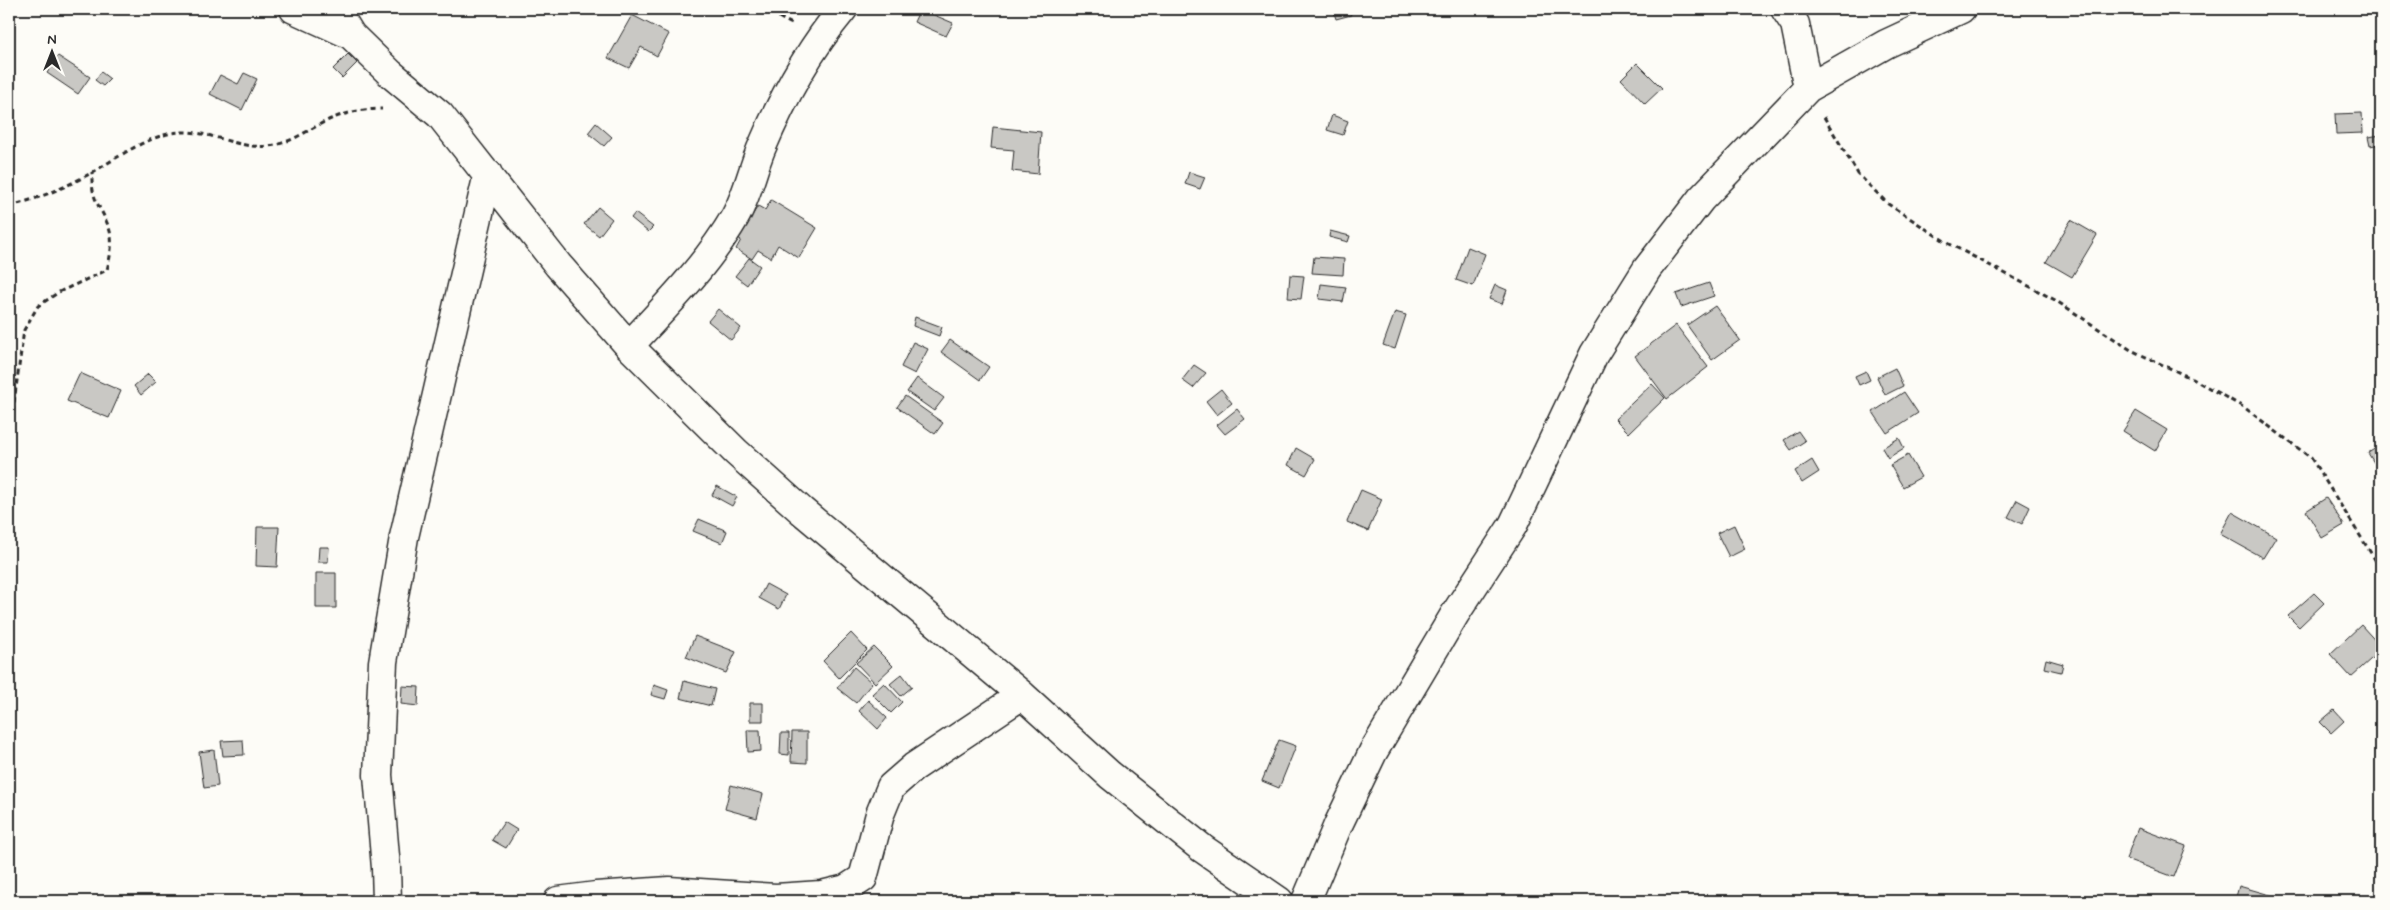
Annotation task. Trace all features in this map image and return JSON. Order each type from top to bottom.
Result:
[{"type":"street","points":[[294,9],[351,35]]},
{"type":"street","points":[[335,9],[351,35],[391,74],[440,115],[558,265],[629,346],[751,465],[1022,695],[1118,781],[1203,849],[1279,901]]},
{"type":"street","points":[[629,346],[690,280],[714,249],[736,215],[786,95],[820,37],[843,9]]},
{"type":"street","points":[[1784,9],[1795,24],[1808,88]]},
{"type":"street","points":[[1306,901],[1338,824],[1373,752],[1455,614],[1513,525],[1594,354],[1647,269],[1701,200],[1808,88],[1886,44],[1961,9]]},
{"type":"street","points":[[387,901],[378,775],[383,662],[404,537],[488,174]]},
{"type":"street","points":[[558,901],[669,891],[776,898],[821,895],[846,889],[863,878],[880,814],[891,787],[914,767],[1022,695]]},
{"type":"path","points":[[1808,88],[1838,143],[1858,174],[1888,204],[1946,242],[2055,300],[2131,350],[2193,379],[2245,408],[2311,458],[2381,569]]},
{"type":"path","points":[[9,206],[34,200],[163,135],[189,130],[250,145],[267,146],[284,143],[330,119],[360,110],[389,108]]},
{"type":"path","points":[[9,438],[24,330],[38,306],[59,292],[107,270],[112,242],[109,228],[96,205],[92,190],[92,172]]},
{"type":"building","points":[[920,9],[953,23],[946,36],[914,22]]},
{"type":"building","points":[[1333,9],[1349,9],[1351,15],[1336,19]]},
{"type":"building","points":[[632,15],[669,34],[657,56],[641,47],[629,68],[608,58]]},
{"type":"building","points":[[348,54],[357,63],[342,78],[333,69]]},
{"type":"building","points":[[58,56],[90,77],[78,94],[47,73]]},
{"type":"building","points":[[1637,63],[1662,88],[1645,104],[1621,79]]},
{"type":"building","points":[[101,72],[110,79],[103,86],[95,80]]},
{"type":"building","points":[[244,73],[257,79],[242,110],[210,94],[220,75],[238,84]]},
{"type":"building","points":[[2362,113],[2363,133],[2336,134],[2335,114]]},
{"type":"building","points":[[1332,115],[1348,121],[1343,135],[1327,130]]},
{"type":"building","points":[[596,123],[612,137],[604,146],[588,133]]},
{"type":"building","points":[[993,127],[1041,132],[1038,174],[1012,171],[1014,150],[991,148]]},
{"type":"building","points":[[2381,135],[2381,144],[2370,146],[2368,137]]},
{"type":"building","points":[[1189,172],[1205,177],[1200,189],[1185,184]]},
{"type":"building","points":[[771,200],[817,228],[799,258],[778,245],[771,258],[758,250],[752,259],[736,249],[741,240],[738,238],[758,206],[765,210]]},
{"type":"building","points":[[598,207],[612,219],[599,236],[584,224]]},
{"type":"building","points":[[635,213],[653,227],[648,232],[631,218]]},
{"type":"building","points":[[2071,220],[2097,235],[2072,277],[2046,262]]},
{"type":"building","points":[[1330,231],[1350,236],[1348,242],[1329,237]]},
{"type":"building","points":[[1468,247],[1485,254],[1473,286],[1456,280]]},
{"type":"building","points":[[1314,257],[1344,259],[1343,275],[1312,273]]},
{"type":"building","points":[[749,258],[760,266],[747,285],[735,276]]},
{"type":"building","points":[[1290,275],[1304,276],[1301,299],[1288,298]]},
{"type":"building","points":[[1709,283],[1714,296],[1681,307],[1676,294]]},
{"type":"building","points":[[1321,284],[1346,287],[1343,302],[1319,299]]},
{"type":"building","points":[[1495,285],[1507,290],[1502,304],[1489,299]]},
{"type":"building","points":[[1715,306],[1740,340],[1712,360],[1687,325]]},
{"type":"building","points":[[718,309],[741,328],[731,340],[708,321]]},
{"type":"building","points":[[1395,312],[1406,315],[1395,349],[1383,345]]},
{"type":"building","points":[[915,317],[942,327],[939,336],[913,326]]},
{"type":"building","points":[[1676,325],[1708,367],[1667,399],[1635,356]]},
{"type":"building","points":[[950,340],[989,367],[980,380],[941,352]]},
{"type":"building","points":[[913,342],[928,349],[915,374],[901,367]]},
{"type":"building","points":[[1194,365],[1206,373],[1193,388],[1182,380]]},
{"type":"building","points":[[1895,368],[1903,386],[1885,395],[1877,377]]},
{"type":"building","points":[[1866,371],[1870,380],[1859,385],[1855,376]]},
{"type":"building","points":[[80,373],[121,391],[109,418],[67,401]]},
{"type":"building","points":[[148,374],[156,382],[141,395],[134,386]]},
{"type":"building","points":[[917,378],[944,398],[934,411],[907,392]]},
{"type":"building","points":[[1652,384],[1665,398],[1629,433],[1615,419]]},
{"type":"building","points":[[1221,389],[1232,403],[1217,415],[1206,401]]},
{"type":"building","points":[[1904,392],[1918,413],[1887,433],[1873,412]]},
{"type":"building","points":[[905,396],[943,423],[935,434],[897,407]]},
{"type":"building","points":[[1237,409],[1245,419],[1225,434],[1217,425]]},
{"type":"building","points":[[2136,411],[2167,430],[2155,451],[2123,431]]},
{"type":"building","points":[[1798,431],[1805,441],[1791,450],[1784,440]]},
{"type":"building","points":[[1899,438],[1904,448],[1888,458],[1882,448]]},
{"type":"building","points":[[2381,445],[2381,474],[2368,453]]},
{"type":"building","points":[[1296,448],[1315,459],[1306,475],[1288,465]]},
{"type":"building","points":[[1908,455],[1921,477],[1903,487],[1890,465]]},
{"type":"building","points":[[1812,460],[1819,472],[1802,483],[1795,471]]},
{"type":"building","points":[[717,486],[737,497],[732,506],[712,495]]},
{"type":"building","points":[[1361,490],[1382,499],[1368,531],[1347,522]]},
{"type":"building","points":[[2326,498],[2344,525],[2322,538],[2306,511]]},
{"type":"building","points":[[2017,500],[2030,507],[2022,524],[2008,517]]},
{"type":"building","points":[[2232,512],[2276,537],[2263,558],[2220,534]]},
{"type":"building","points":[[699,519],[727,531],[722,543],[693,531]]},
{"type":"building","points":[[1734,525],[1745,549],[1729,557],[1717,533]]},
{"type":"building","points":[[257,527],[279,527],[277,567],[256,566]]},
{"type":"building","points":[[319,547],[329,547],[328,562],[318,562]]},
{"type":"building","points":[[316,573],[336,573],[336,608],[316,608]]},
{"type":"building","points":[[766,584],[786,595],[779,609],[759,598]]},
{"type":"building","points":[[2314,593],[2324,603],[2299,627],[2288,616]]},
{"type":"building","points":[[2361,625],[2381,647],[2381,650],[2351,677],[2330,654]]},
{"type":"building","points":[[851,633],[867,650],[839,678],[823,661]]},
{"type":"building","points":[[695,636],[736,652],[726,673],[686,657]]},
{"type":"building","points":[[874,647],[893,666],[875,683],[856,663]]},
{"type":"building","points":[[2046,659],[2063,664],[2061,672],[2044,668]]},
{"type":"building","points":[[854,667],[872,683],[856,703],[837,688]]},
{"type":"building","points":[[902,674],[912,687],[901,696],[890,684]]},
{"type":"building","points":[[684,681],[715,689],[711,706],[680,698]]},
{"type":"building","points":[[884,683],[902,702],[891,713],[872,694]]},
{"type":"building","points":[[654,685],[668,690],[665,699],[651,695]]},
{"type":"building","points":[[402,686],[419,687],[418,706],[401,704]]},
{"type":"building","points":[[868,700],[887,718],[878,729],[859,711]]},
{"type":"building","points":[[750,703],[763,703],[763,721],[750,721]]},
{"type":"building","points":[[2334,710],[2344,721],[2331,733],[2320,722]]},
{"type":"building","points":[[747,730],[760,730],[761,751],[748,752]]},
{"type":"building","points":[[792,732],[807,732],[807,763],[791,762]]},
{"type":"building","points":[[781,733],[789,733],[789,755],[780,754]]},
{"type":"building","points":[[243,740],[244,755],[223,756],[221,741]]},
{"type":"building","points":[[1279,740],[1296,746],[1279,788],[1262,781]]},
{"type":"building","points":[[214,750],[218,786],[204,788],[199,752]]},
{"type":"building","points":[[731,785],[763,794],[757,818],[725,809]]},
{"type":"building","points":[[504,822],[517,830],[506,848],[492,840]]},
{"type":"building","points":[[2138,828],[2186,846],[2174,877],[2126,859]]},
{"type":"building","points":[[2239,886],[2277,897],[2275,901],[2251,901],[2236,897]]}]
